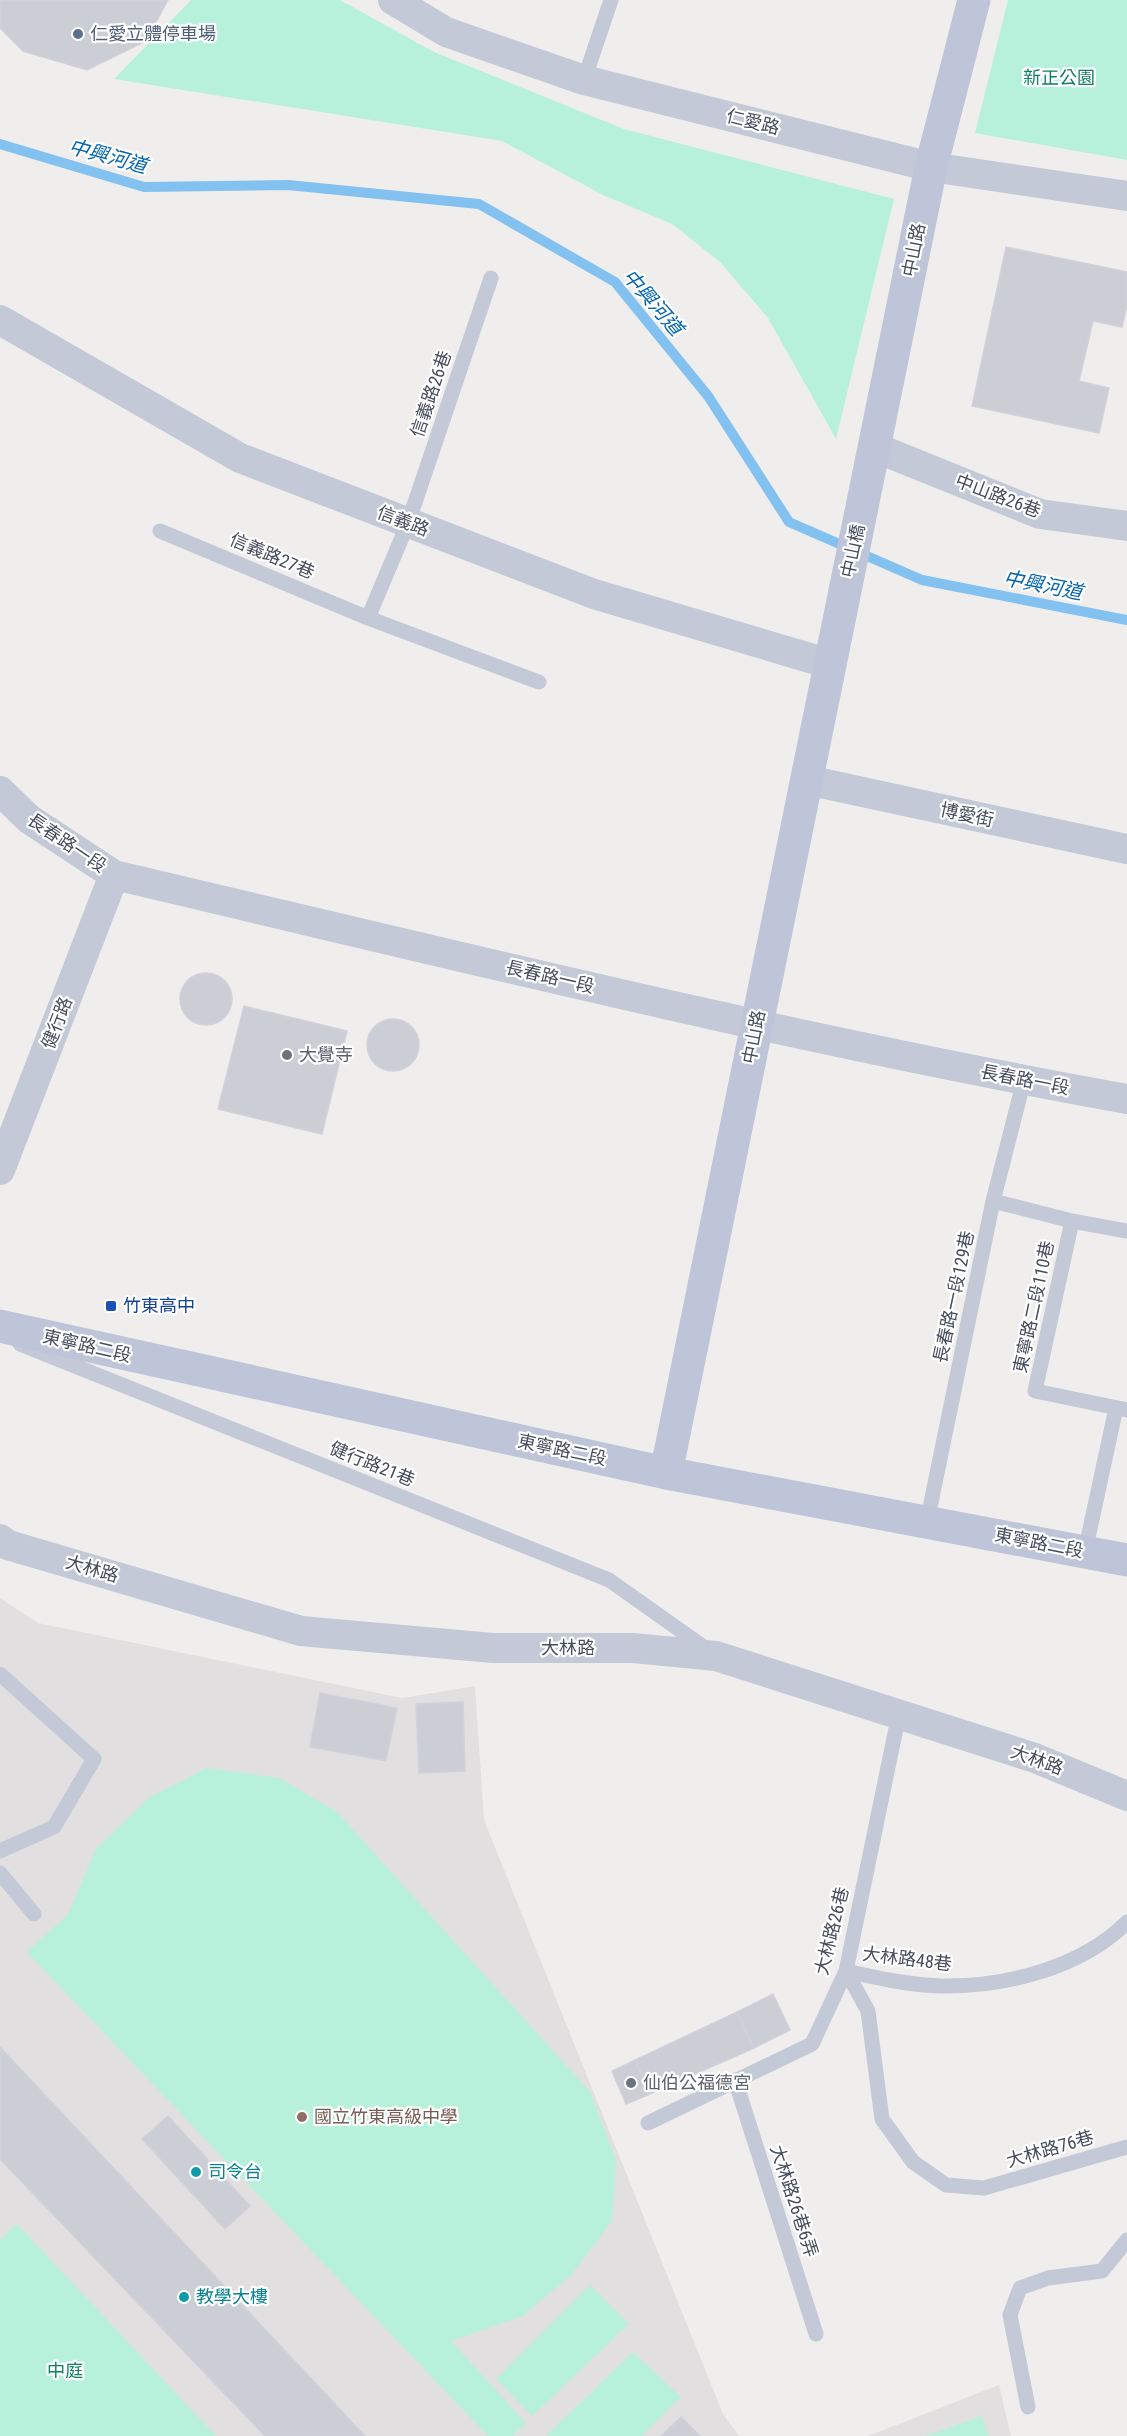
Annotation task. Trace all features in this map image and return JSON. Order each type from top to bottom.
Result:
[{"type":"street","name":"仁愛路","points":[[393,0],[446,32],[584,80],[931,167],[1127,196]]},
{"type":"street","name":"中山路","points":[[863,501],[931,167],[974,0]]},
{"type":"street","name":"信義路","points":[[0,320],[240,458],[594,594],[830,664]]},
{"type":"street","name":"中山路26巷","points":[[874,447],[1040,514],[1127,526]]},
{"type":"street","name":"中山橋","points":[[843,602],[863,501]]},
{"type":"street","name":"中山路","points":[[666,1473],[843,602]]},
{"type":"street","name":"博愛街","points":[[807,780],[1127,849]]},
{"type":"street","name":"長春路一段","points":[[0,791],[28,819],[114,875],[757,1025],[1127,1099]]},
{"type":"street","name":"健行路","points":[[0,1170],[114,875]]},
{"type":"street","name":"東寧路二段","points":[[0,1326],[666,1473],[1127,1560]]},
{"type":"street","name":"大林路","points":[[0,1539],[8,1545],[301,1631],[494,1648],[633,1648],[716,1656],[1035,1758],[1127,1796]]},
{"type":"lane","points":[[584,80],[611,0]]},
{"type":"lane","name":"信義路26巷","points":[[408,523],[491,278]]},
{"type":"lane","points":[[368,618],[408,523]]},
{"type":"lane","name":"信義路27巷","points":[[160,531],[368,618],[539,682]]},
{"type":"lane","name":"長春路一段129巷","points":[[927,1522],[993,1201],[1024,1080]]},
{"type":"lane","name":"東寧路二段110巷","points":[[993,1201],[1072,1221],[1127,1231]]},
{"type":"lane","name":"東寧路二段110巷","points":[[1072,1221],[1035,1390],[1121,1409],[1085,1552]]},
{"type":"lane","name":"健行路21巷","points":[[0,1336],[609,1580],[716,1656]]},
{"type":"lane","points":[[0,1674],[94,1759],[54,1827],[0,1851]]},
{"type":"lane","name":"大林路26巷","points":[[648,2123],[812,2044],[846,1971],[899,1714]]},
{"type":"lane","points":[[0,1873],[34,1914]]},
{"type":"lane","name":"大林路48巷","points":[[846,1971],[892,1981],[941,1986],[1000,1982],[1058,1965],[1110,1940],[1127,1922]]},
{"type":"lane","name":"大林路76巷","points":[[846,1971],[868,2011],[882,2119],[913,2162],[946,2185],[984,2188],[1127,2147]]},
{"type":"lane","name":"大林路26巷6弄","points":[[735,2080],[816,2334]]},
{"type":"lane","points":[[1028,2407],[1010,2315],[1020,2288],[1048,2278],[1102,2271],[1127,2240]]},
{"type":"shaded area","name":"國立竹東高級中學","points":[[0,1598],[38,1623],[402,1698],[475,1686],[484,1820],[723,2414],[739,2436],[0,2436]]},
{"type":"shaded area","points":[[999,2385],[1011,2436],[868,2436]]},
{"type":"green space","points":[[191,0],[340,0],[434,52],[624,129],[894,199],[836,439],[768,318],[720,262],[672,224],[603,195],[502,141],[114,79]]},
{"type":"green space","name":"新正公園","points":[[1008,0],[1127,0],[1127,160],[975,133]]},
{"type":"green space","points":[[207,1768],[279,1778],[337,1812],[590,2092],[616,2160],[612,2221],[572,2274],[523,2316],[451,2341],[526,2423],[512,2436],[488,2436],[27,1952],[68,1914],[96,1849],[150,1797]]},
{"type":"green space","name":"中庭","points":[[17,2224],[216,2436],[0,2436],[0,2240]]},
{"type":"green space","points":[[590,2285],[629,2324],[532,2416],[496,2379]]},
{"type":"green space","points":[[633,2352],[681,2397],[642,2436],[546,2436]]},
{"type":"green space","points":[[982,2416],[988,2436],[925,2436]]},
{"type":"building","name":"仁愛立體停車場","points":[[0,0],[168,0],[146,41],[87,70],[23,51],[0,28]]},
{"type":"building","points":[[1006,247],[1127,272],[1127,305],[1122,327],[1093,321],[1079,381],[1109,388],[1099,433],[972,406]]},
{"type":"building","points":[[201,973],[211,973],[225,980],[232,999],[225,1018],[211,1025],[201,1025],[191,1021],[184,1014],[180,1004],[180,994],[184,984],[191,977]]},
{"type":"building","name":"大覺寺","points":[[244,1006],[347,1031],[322,1134],[218,1109]]},
{"type":"building","points":[[388,1019],[398,1019],[412,1026],[419,1045],[412,1064],[398,1071],[388,1071],[378,1067],[371,1060],[367,1050],[367,1040],[371,1030],[378,1023]]},
{"type":"building","points":[[320,1693],[397,1708],[386,1761],[310,1747]]},
{"type":"building","points":[[463,1702],[465,1771],[419,1773],[416,1704]]},
{"type":"building","points":[[773,1994],[790,2030],[754,2048],[737,2012]]},
{"type":"building","points":[[737,2012],[754,2048],[650,2094],[635,2060]]},
{"type":"building","name":"教學大樓","points":[[0,2047],[365,2436],[265,2436],[0,2159]]},
{"type":"building","name":"仙伯公福德宮","points":[[635,2060],[650,2094],[626,2104],[612,2071]]},
{"type":"building","name":"司令台","points":[[168,2116],[250,2206],[225,2229],[142,2139]]},
{"type":"building","points":[[681,2417],[700,2436],[661,2436]]},
{"type":"waterway","name":"中興河道","points":[[0,144],[144,187],[288,185],[479,204],[615,282],[708,396],[789,522],[922,580],[1127,620]]},
{"type":"place","name":"仁愛立體停車場","points":[[78,34]]},
{"type":"place","name":"大覺寺","points":[[287,1055]]},
{"type":"place","name":"竹東高中","points":[[111,1306]]},
{"type":"place","name":"仙伯公福德宮","points":[[631,2083]]},
{"type":"place","name":"國立竹東高級中學","points":[[302,2117]]},
{"type":"place","name":"司令台","points":[[196,2172]]},
{"type":"place","name":"教學大樓","points":[[184,2297]]}]
